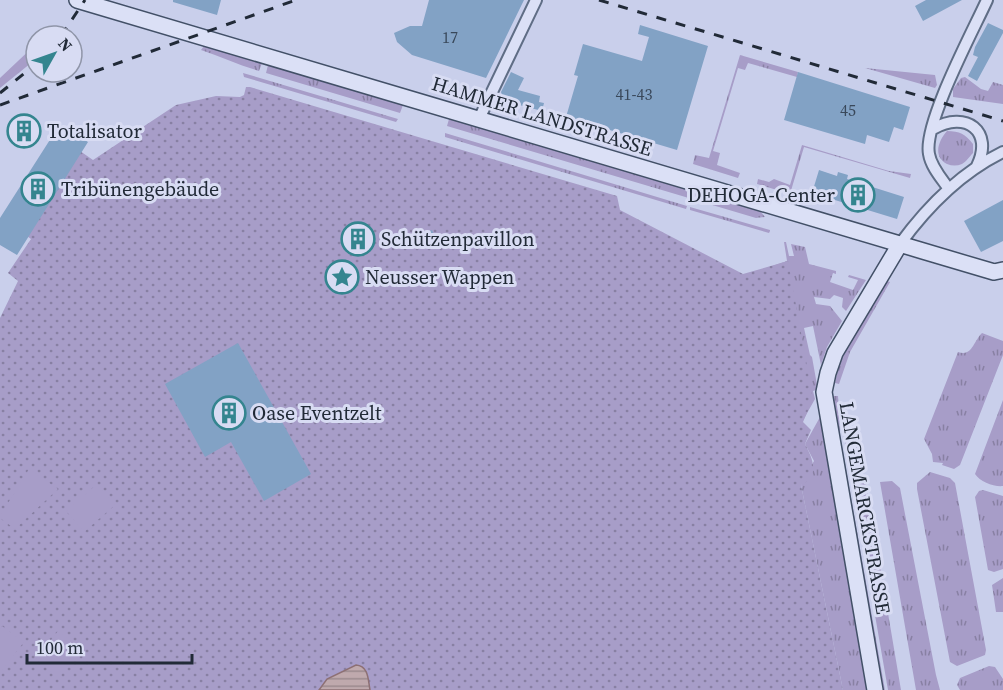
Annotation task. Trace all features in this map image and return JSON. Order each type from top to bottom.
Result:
[{"type":"main road","name":"HAMMER LANDSTRASSE","points":[[77,0],[102,4],[1000,274]]},
{"type":"main road","name":"LANGEMARCKSTRASSE","points":[[875,690],[824,392],[835,353],[900,244]]},
{"type":"street","points":[[479,119],[536,0]]},
{"type":"street","points":[[949,189],[929,154],[928,144],[945,90],[987,0]]},
{"type":"street","points":[[933,129],[950,121],[966,123],[974,128],[981,142],[980,160],[977,166]]},
{"type":"street","points":[[900,244],[925,213],[949,189],[977,166],[1003,152]]},
{"type":"green space","points":[[204,46],[262,63],[259,71],[201,50]]},
{"type":"green space","points":[[24,55],[24,69],[0,88],[0,78]]},
{"type":"green space","points":[[740,55],[798,72],[797,77],[748,63],[745,70],[738,68],[713,151],[720,153],[717,165],[740,173],[738,178],[693,164],[695,155],[709,158]]},
{"type":"green space","points":[[268,65],[403,105],[400,113],[266,73]]},
{"type":"green space","points":[[865,68],[935,75],[937,85],[935,88]]},
{"type":"green space","points":[[243,73],[398,119],[396,122],[244,77]]},
{"type":"green space","points":[[965,77],[981,89],[988,91],[993,82],[1003,85],[1003,104],[953,97],[953,89],[961,78]]},
{"type":"green space","points":[[246,87],[617,196],[620,210],[743,274],[788,261],[813,399],[803,422],[811,430],[805,444],[812,461],[813,472],[811,477],[801,485],[843,690],[0,690],[0,318],[18,281],[8,273],[31,239],[24,234],[80,151],[93,160],[176,105],[216,96],[240,97],[244,95]]},
{"type":"green space","points":[[449,119],[759,210],[765,217],[756,218],[447,126]]},
{"type":"green space","points":[[947,131],[962,134],[973,144],[973,153],[962,164],[949,165],[940,157],[938,148]]},
{"type":"green space","points":[[445,133],[687,206],[686,209],[445,137]]},
{"type":"green space","points":[[802,145],[889,171],[911,174],[910,178],[804,147],[790,194],[757,184],[758,179],[769,182],[774,179],[790,185]]},
{"type":"green space","points":[[690,207],[770,231],[769,233],[690,210]]},
{"type":"green space","points":[[784,242],[786,242],[789,256],[794,256],[791,244],[805,247],[809,264],[836,271],[830,282],[853,290],[858,280],[848,277],[849,275],[866,280],[846,311],[842,307],[843,298],[834,295],[830,299],[814,297],[816,304],[830,306],[842,321],[827,347],[821,365],[813,326],[804,328],[817,385],[816,390],[813,391],[815,399],[765,488],[758,271],[787,261]]},
{"type":"green space","points":[[887,281],[890,282],[850,352],[839,384],[835,383],[843,356]]},
{"type":"green space","points":[[982,333],[1003,341],[1003,355],[960,465],[954,469],[942,465],[943,463],[933,462],[932,454],[924,439],[958,352],[969,351]]},
{"type":"green space","points":[[834,396],[838,396],[840,435],[885,690],[881,690],[834,405]]},
{"type":"green space","points":[[1003,400],[1003,486],[999,486],[984,482],[975,474]]},
{"type":"green space","points":[[841,404],[845,404],[851,427],[859,444],[863,468],[860,470],[861,477],[865,477],[901,690],[888,690],[843,431]]},
{"type":"green space","points":[[820,417],[868,690],[843,690],[801,485],[814,461],[805,444]]},
{"type":"green space","points":[[29,469],[58,489],[15,529],[0,516]]},
{"type":"green space","points":[[930,472],[950,478],[955,483],[986,650],[985,655],[957,666],[950,662],[917,489],[917,483]]},
{"type":"green space","points":[[892,481],[900,488],[940,690],[916,690],[880,482]]},
{"type":"green space","points":[[97,484],[115,505],[84,532],[66,511]]},
{"type":"green space","points":[[979,491],[1003,496],[1003,569],[994,572],[988,570],[975,497]]},
{"type":"green space","points":[[1003,578],[1003,612],[996,612],[992,585]]},
{"type":"green space","points":[[2,626],[24,642],[2,670],[0,669],[0,629]]},
{"type":"green space","points":[[58,631],[79,647],[57,676],[36,659]]},
{"type":"green space","points":[[989,666],[995,667],[1003,679],[1003,690],[960,690],[957,685],[960,678]]},
{"type":"shaded area","points":[[356,665],[366,671],[370,690],[319,690],[327,679]]},
{"type":"building","points":[[173,0],[221,0],[217,15],[173,2]]},
{"type":"building","points":[[429,0],[524,0],[486,78],[412,55],[397,42],[394,33],[410,26],[422,26]]},
{"type":"building","points":[[926,0],[962,0],[923,21],[915,6]]},
{"type":"building","points":[[988,23],[1003,30],[1003,33],[977,81],[968,76],[978,57],[973,55],[975,47]]},
{"type":"building","points":[[640,25],[708,46],[677,150],[566,117],[578,76],[574,75],[583,44],[642,61],[649,37],[638,34]]},
{"type":"building","points":[[511,72],[524,78],[518,90],[540,96],[539,102],[544,103],[542,111],[504,101],[501,92]]},
{"type":"building","points":[[798,72],[910,107],[903,130],[894,127],[889,142],[867,135],[865,144],[784,120]]},
{"type":"building","name":"Tribünengebäude","points":[[60,124],[88,142],[17,255],[0,245],[0,218]]},
{"type":"building","name":"DEHOGA-Center","points":[[819,170],[837,176],[838,172],[848,175],[847,179],[904,197],[897,219],[812,193]]},
{"type":"building","points":[[1003,200],[1003,241],[981,252],[964,221]]},
{"type":"building","name":"Schützenpavillon","points":[[355,227],[366,230],[360,252],[350,249]]},
{"type":"building","points":[[432,230],[436,239],[419,246],[415,237]]},
{"type":"building","name":"Oase Eventzelt","points":[[238,343],[311,474],[264,501],[231,442],[205,457],[165,384]]},
{"type":"railway","points":[[69,24],[85,0]]},
{"type":"railway","points":[[0,105],[296,0]]},
{"type":"railway","points":[[599,0],[1003,121]]},
{"type":"railway","points":[[0,93],[24,74]]},
{"type":"place","name":"Totalisator","points":[[24,131]]},
{"type":"place","name":"Tribünengebäude","points":[[38,189]]},
{"type":"place","name":"DEHOGA-Center","points":[[858,195]]},
{"type":"place","name":"Schützenpavillon","points":[[358,239]]},
{"type":"place","name":"Neusser Wappen","points":[[342,277]]},
{"type":"place","name":"Oase Eventzelt","points":[[229,413]]}]
